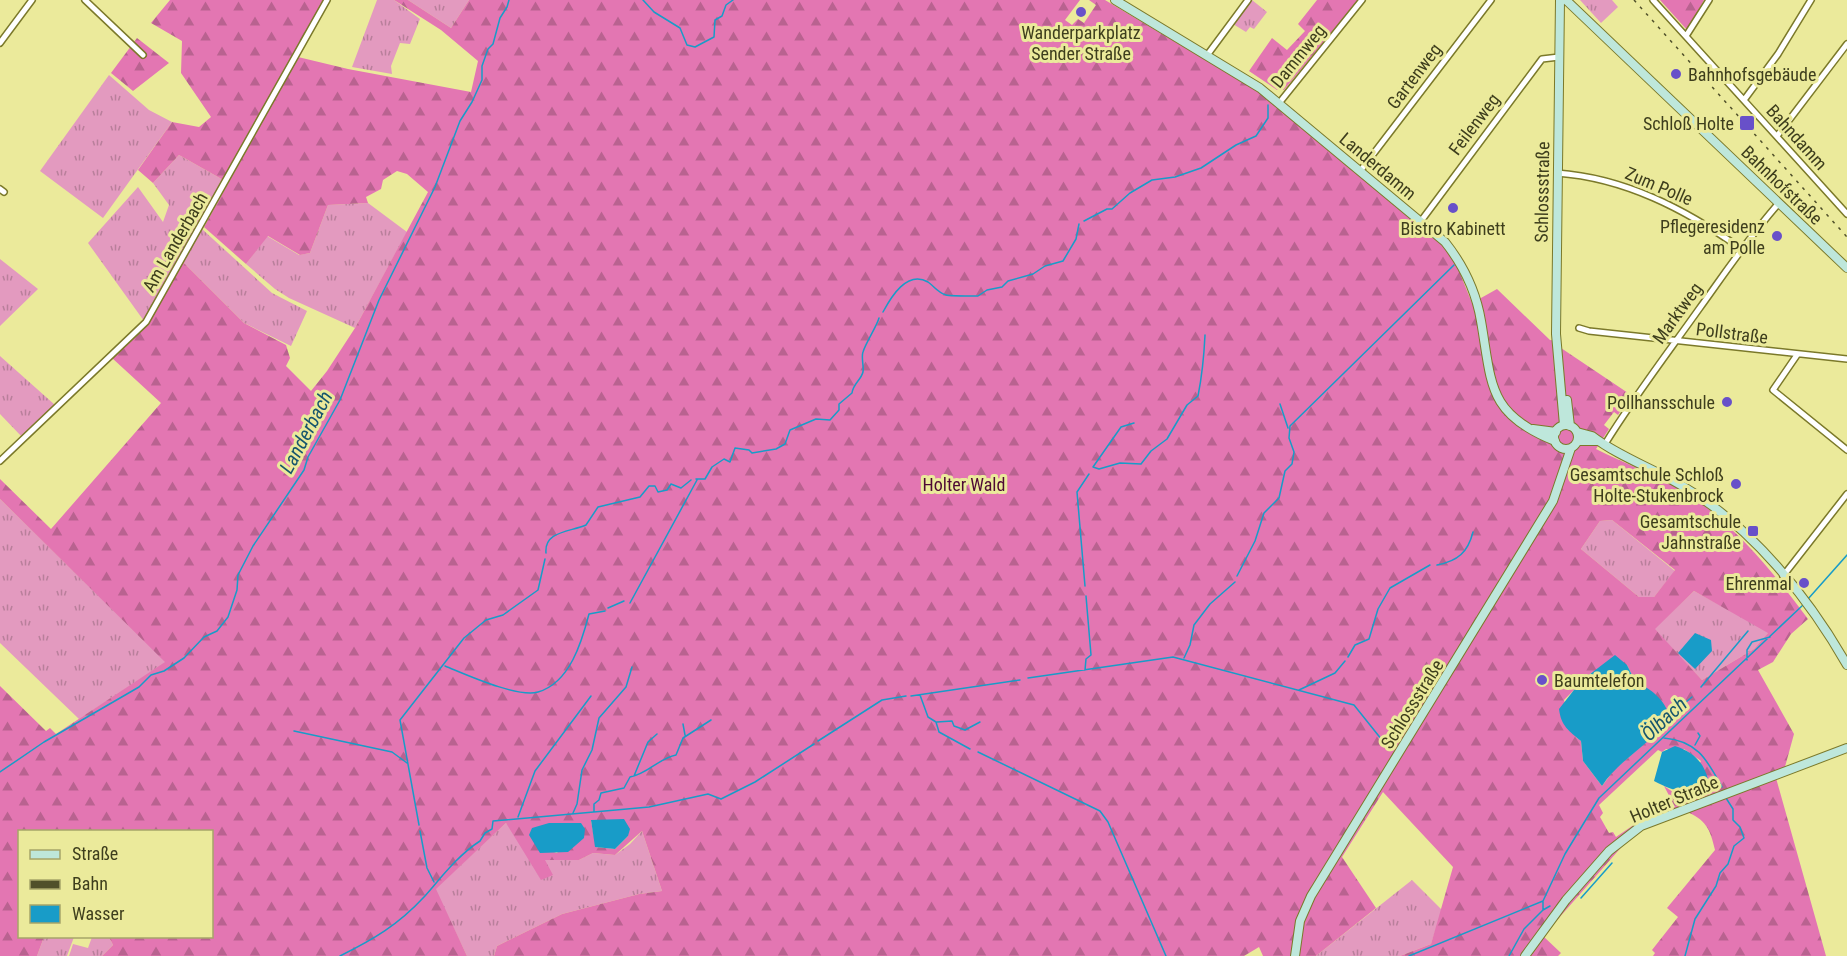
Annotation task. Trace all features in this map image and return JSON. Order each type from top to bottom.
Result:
[{"type":"main road","name":"Landerdamm","points":[[1115,0],[1208,54],[1280,102],[1445,242],[1469,278],[1481,321],[1494,391],[1506,411],[1527,428],[1555,441]]},
{"type":"main road","name":"Schlossstraße","points":[[1560,0],[1556,334],[1561,384],[1567,400],[1567,426]]},
{"type":"main road","name":"Bahnhofstraße","points":[[1566,0],[1847,268]]},
{"type":"main road","points":[[1527,428],[1556,432],[1567,426],[1700,498],[1737,528],[1783,576],[1803,600],[1847,665]]},
{"type":"main road","points":[[1556,432],[1555,441],[1562,448],[1571,448],[1578,441],[1602,443]]},
{"type":"main road","points":[[1577,432],[1578,441]]},
{"type":"main road","name":"Schlossstraße","points":[[1562,448],[1564,472]]},
{"type":"main road","name":"Schlossstraße","points":[[1295,956],[1300,921],[1311,896],[1548,511],[1571,448]]},
{"type":"main road","name":"Holter Straße","points":[[1525,956],[1566,900],[1609,851],[1641,826],[1847,748]]},
{"type":"street","points":[[0,43],[32,0]]},
{"type":"street","points":[[85,0],[143,56]]},
{"type":"street","name":"Am Landerbach","points":[[0,461],[146,322],[327,0]]},
{"type":"street","points":[[1208,54],[1248,0]]},
{"type":"street","name":"Dammweg","points":[[1280,102],[1362,0]]},
{"type":"street","name":"Gartenweg","points":[[1361,170],[1491,0]]},
{"type":"street","name":"Bahndamm","points":[[1653,0],[1846,211]]},
{"type":"street","points":[[1686,36],[1709,0]]},
{"type":"street","points":[[1744,100],[1778,54],[1811,0]]},
{"type":"street","points":[[1777,136],[1847,44]]},
{"type":"street","name":"Feilenweg","points":[[1421,221],[1542,59],[1559,57]]},
{"type":"street","name":"Zum Polle","points":[[1557,173],[1600,178],[1625,186],[1685,212],[1740,249]]},
{"type":"street","name":"Marktweg","points":[[1602,443],[1740,249],[1779,203]]},
{"type":"street","name":"Pollstraße","points":[[1579,328],[1589,332],[1797,356],[1847,359]]},
{"type":"street","points":[[1797,356],[1773,390],[1847,450]]},
{"type":"street","points":[[1783,576],[1847,494]]},
{"type":"green space","points":[[170,0],[324,0],[225,181],[179,155],[153,183],[138,170],[172,122],[199,127],[211,117],[181,73],[182,41],[151,23]]},
{"type":"green space","points":[[377,0],[394,0],[420,19],[410,44],[400,43],[391,66],[392,74],[352,67]]},
{"type":"green space","name":"Holter Wald","points":[[394,0],[408,0],[451,28],[469,0],[1080,0],[1065,20],[1072,25],[1078,19],[1084,23],[1096,5],[1089,0],[1105,0],[1256,90],[1443,246],[1455,261],[1472,303],[1497,289],[1550,340],[1559,341],[1561,348],[1631,395],[1618,415],[1614,412],[1604,425],[1609,429],[1596,449],[1673,485],[1702,504],[1752,549],[1808,619],[1791,634],[1773,662],[1758,670],[1794,734],[1783,774],[1776,778],[1826,956],[1653,956],[1655,953],[1652,950],[1678,917],[1667,908],[1715,850],[1706,826],[1698,818],[1685,811],[1643,830],[1625,843],[1543,936],[1561,953],[1558,956],[1400,956],[1431,944],[1453,867],[1383,792],[1342,857],[1376,908],[1316,956],[1263,956],[1259,947],[1244,956],[494,956],[497,946],[562,914],[639,894],[662,891],[642,831],[615,855],[593,853],[579,860],[545,860],[553,875],[541,880],[506,823],[436,889],[467,956],[102,956],[113,945],[110,938],[213,938],[213,830],[18,830],[18,938],[44,938],[37,956],[0,956],[0,686],[46,731],[50,728],[56,734],[165,662],[0,499],[0,479],[51,529],[161,403],[112,358],[147,323],[183,262],[244,323],[286,345],[290,358],[286,366],[311,391],[355,328],[428,192],[407,174],[397,171],[383,180],[381,189],[366,197],[368,203],[328,205],[310,253],[300,255],[268,236],[246,264],[204,227],[298,57],[348,69],[471,92],[478,61],[441,30]],"holes":[[[1612,520],[1675,570],[1654,597],[1639,597],[1581,549],[1600,521]],[[1694,591],[1768,633],[1754,649],[1702,680],[1655,629]],[[1627,665],[1636,683],[1644,685],[1660,730],[1614,770],[1602,786],[1583,761],[1581,741],[1576,737],[1564,700],[1591,673]],[[1666,749],[1684,749],[1701,761],[1683,792],[1673,792],[1664,786],[1675,807],[1638,822],[1616,837],[1613,832],[1609,833],[1600,817],[1603,813],[1599,805],[1658,750],[1662,752]],[[591,821],[628,836],[615,849],[596,847]],[[549,823],[580,823],[557,853],[548,850],[540,853]]]},
{"type":"green space","points":[[408,0],[469,0],[451,28]]},
{"type":"green space","points":[[1252,0],[1267,12],[1254,29],[1250,27],[1246,32],[1233,24]]},
{"type":"green space","points":[[1317,0],[1358,0],[1284,90],[1277,90],[1249,71],[1272,38],[1287,50],[1305,31],[1298,24]]},
{"type":"green space","points":[[1580,0],[1612,0],[1618,7],[1601,23]]},
{"type":"green space","points":[[1660,0],[1704,0],[1688,31]]},
{"type":"green space","points":[[137,38],[169,63],[133,91],[111,73]]},
{"type":"green space","points":[[109,75],[149,110],[172,122],[103,218],[40,171]]},
{"type":"green space","points":[[179,155],[225,181],[144,321],[88,243],[138,187],[163,222],[169,205],[153,183]]},
{"type":"green space","points":[[368,203],[407,232],[355,328],[289,298],[246,264],[267,236],[299,255],[310,253],[328,205]]},
{"type":"green space","points":[[202,229],[272,293],[307,311],[291,346],[244,323],[183,262]]},
{"type":"green space","points":[[0,259],[38,289],[0,326]]},
{"type":"green space","points":[[0,356],[55,405],[22,437],[0,414]]},
{"type":"green space","points":[[0,499],[166,662],[79,719],[0,643]]},
{"type":"green space","points":[[1612,520],[1675,571],[1654,597],[1639,597],[1581,549],[1600,521]]},
{"type":"green space","points":[[1694,591],[1769,632],[1754,649],[1702,680],[1654,629]]},
{"type":"green space","points":[[506,823],[544,860],[579,860],[593,853],[615,855],[642,831],[662,891],[639,894],[562,914],[497,946],[494,956],[467,956],[435,889]]},
{"type":"green space","points":[[1412,880],[1442,910],[1431,944],[1400,956],[1316,956]]},
{"type":"green space","points":[[44,938],[74,938],[67,956],[37,956]]},
{"type":"green space","points":[[92,938],[110,938],[113,945],[102,956],[69,956],[73,944],[88,948]]},
{"type":"water","points":[[1695,633],[1711,640],[1712,651],[1695,669],[1678,653]]},
{"type":"water","points":[[1615,655],[1627,665],[1636,683],[1652,691],[1661,700],[1669,716],[1654,735],[1618,767],[1602,786],[1583,761],[1581,741],[1564,724],[1559,709],[1581,681]]},
{"type":"water","points":[[1675,746],[1696,758],[1706,773],[1708,779],[1695,789],[1675,790],[1654,781],[1662,752]]},
{"type":"water","points":[[624,819],[630,829],[628,836],[615,849],[595,847],[591,820]]},
{"type":"water","points":[[549,823],[581,823],[585,829],[584,838],[568,852],[540,853],[529,835],[532,828]]},
{"type":"waterway","name":"Landerbach","points":[[0,772],[44,742],[139,687],[151,675],[164,671],[184,658],[204,637],[217,631],[228,617],[237,590],[238,575],[253,546],[304,470],[308,457],[340,400],[379,300],[435,187],[460,121],[482,80],[482,66],[488,49],[493,44],[500,18],[509,0]]},
{"type":"waterway","name":"Landerbach","points":[[643,0],[654,12],[680,28],[687,45],[695,47],[714,37],[715,20],[722,16],[726,5],[733,0]]},
{"type":"waterway","points":[[1084,221],[1107,209],[1112,209],[1130,193],[1152,180],[1175,177],[1201,168],[1236,145],[1256,136],[1268,118],[1268,105]]},
{"type":"waterway","points":[[883,312],[895,293],[907,282],[913,280],[920,279],[928,282],[946,295],[978,296],[987,290],[1002,287],[1008,281],[1033,274],[1045,266],[1063,261],[1076,239],[1079,224]]},
{"type":"waterway","points":[[1237,576],[1255,541],[1264,513],[1279,498],[1285,471],[1292,464],[1294,452],[1289,438],[1290,426],[1454,265]]},
{"type":"waterway","points":[[696,479],[705,479],[712,467],[724,459],[730,462],[735,448],[749,450],[752,453],[776,449],[785,444],[790,430],[816,419],[830,420],[839,410],[839,404],[852,393],[862,375],[863,352],[879,318]]},
{"type":"waterway","points":[[1134,423],[1121,427],[1093,467],[1099,469],[1120,463],[1141,464],[1151,451],[1167,439],[1187,405],[1198,396],[1205,335]]},
{"type":"waterway","points":[[1280,404],[1288,428]]},
{"type":"waterway","points":[[1085,586],[1077,492],[1089,474]]},
{"type":"waterway","points":[[546,553],[549,540],[559,533],[586,525],[598,507],[640,497],[649,486],[655,486],[658,492],[667,490],[671,484],[681,488],[691,480]]},
{"type":"waterway","points":[[630,603],[697,480]]},
{"type":"waterway","points":[[1437,565],[1451,561],[1461,554],[1468,545],[1473,532]]},
{"type":"waterway","name":"Ölbach","points":[[1808,599],[1847,555]]},
{"type":"waterway","points":[[419,825],[400,720],[464,638],[486,620],[503,615],[538,590],[545,559]]},
{"type":"waterway","points":[[1348,657],[1355,645],[1369,639],[1378,609],[1390,588],[1430,565]]},
{"type":"waterway","points":[[1184,658],[1190,645],[1194,625],[1210,604],[1235,582]]},
{"type":"waterway","points":[[1085,670],[1086,659],[1091,655],[1086,596]]},
{"type":"waterway","points":[[608,608],[624,601]]},
{"type":"waterway","name":"Ölbach","points":[[1409,956],[1543,901],[1565,854],[1599,798],[1803,605]]},
{"type":"waterway","points":[[445,666],[505,689],[517,692],[538,692],[558,680],[573,660],[589,614],[605,611]]},
{"type":"waterway","name":"Ölbach","points":[[1701,687],[1748,631]]},
{"type":"waterway","name":"Ölbach","points":[[1747,660],[1747,650],[1752,642],[1770,637]]},
{"type":"waterway","points":[[1028,678],[1173,657],[1354,705],[1390,750]]},
{"type":"waterway","points":[[1299,690],[1335,673],[1345,661]]},
{"type":"waterway","points":[[573,813],[577,804],[582,770],[592,750],[599,718],[626,687],[632,667]]},
{"type":"waterway","points":[[911,696],[1020,680]]},
{"type":"waterway","points":[[920,695],[928,717],[936,722],[939,732],[970,749]]},
{"type":"waterway","points":[[518,817],[535,771],[591,696]]},
{"type":"waterway","points":[[818,741],[882,700],[906,696]]},
{"type":"waterway","name":"Ölbach","points":[[1668,717],[1692,697]]},
{"type":"waterway","points":[[594,812],[594,804],[599,800],[601,793],[624,788],[630,777],[676,755],[683,738],[711,720]]},
{"type":"waterway","points":[[937,722],[952,721],[954,726],[965,730],[980,722]]},
{"type":"waterway","points":[[683,724],[685,735]]},
{"type":"waterway","points":[[294,731],[392,752],[407,763]]},
{"type":"waterway","points":[[1695,745],[1700,736],[1698,733]]},
{"type":"waterway","points":[[634,776],[648,742],[657,734]]},
{"type":"waterway","points":[[1664,738],[1685,743],[1693,748],[1706,760],[1722,787]]},
{"type":"waterway","points":[[340,956],[375,937],[405,916],[457,860],[492,829],[493,821],[649,807],[708,794],[721,799],[755,782],[814,744]]},
{"type":"waterway","points":[[978,752],[1100,811],[1108,822],[1166,956]]},
{"type":"waterway","points":[[1685,956],[1695,919],[1716,886],[1720,873],[1728,864],[1734,846],[1744,838],[1740,827],[1733,820],[1733,809],[1726,798]]},
{"type":"waterway","points":[[420,831],[427,868],[434,882]]},
{"type":"waterway","points":[[1581,898],[1612,863]]},
{"type":"waterway","name":"Ölbach","points":[[1509,956],[1524,929],[1543,910],[1543,902]]},
{"type":"waterway","name":"Ölbach","points":[[1543,910],[1550,906]]},
{"type":"railway","points":[[1634,0],[1847,237]]},
{"type":"place","name":"Wanderparkplatz Sender Straße","points":[[1081,12]]},
{"type":"place","name":"Bahnhofsgebäude","points":[[1676,74]]},
{"type":"place","name":"Schloß Holte","points":[[1747,123]]},
{"type":"place","name":"Bistro Kabinett","points":[[1453,208]]},
{"type":"place","name":"Pflegeresidenz am Polle","points":[[1777,236]]},
{"type":"place","name":"Pollhansschule","points":[[1727,402]]},
{"type":"place","name":"Gesamtschule Schloß Holte-Stukenbrock","points":[[1736,484]]},
{"type":"place","name":"Gesamtschule Jahnstraße","points":[[1753,531]]},
{"type":"place","name":"Ehrenmal","points":[[1804,583]]},
{"type":"place","name":"Baumtelefon","points":[[1542,680]]}]
